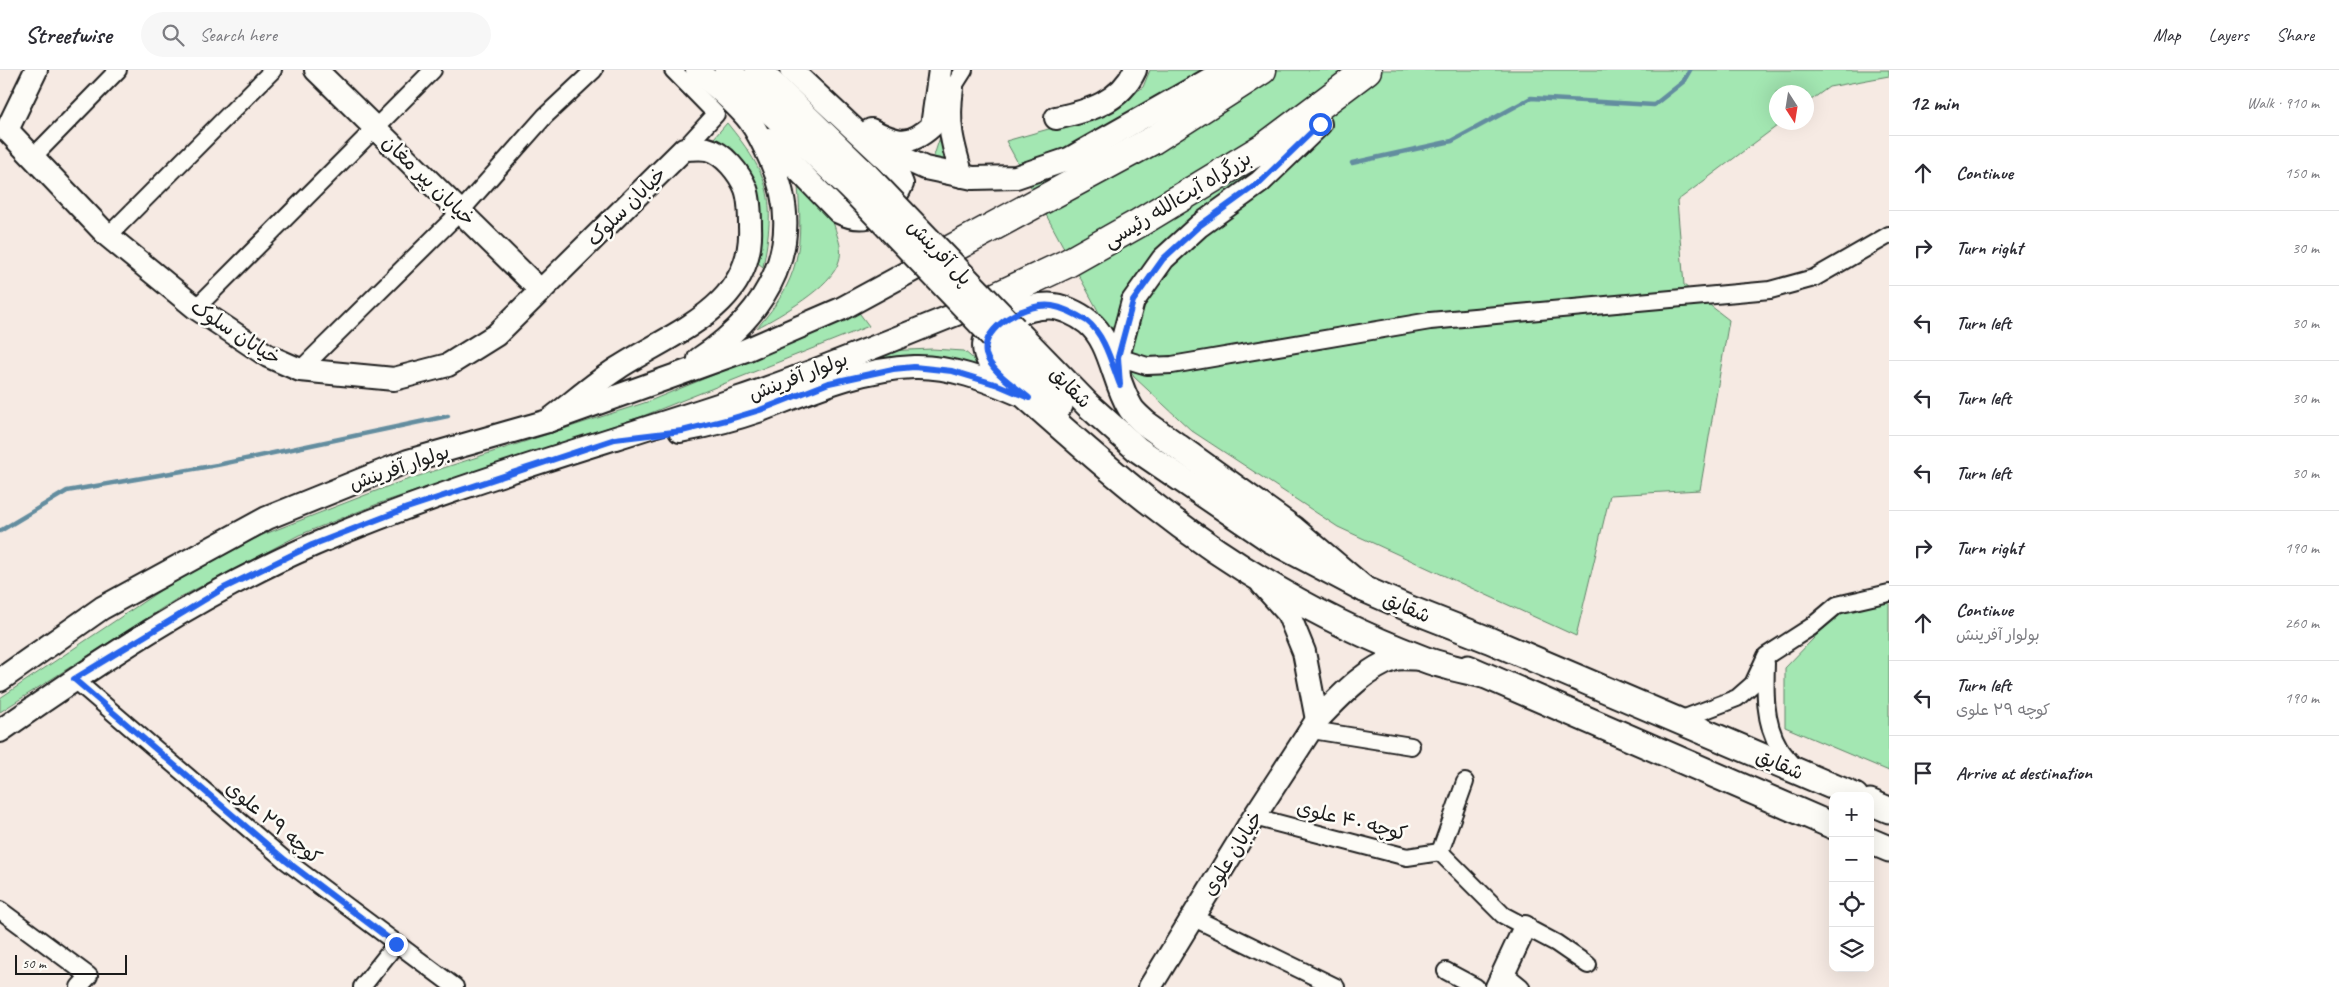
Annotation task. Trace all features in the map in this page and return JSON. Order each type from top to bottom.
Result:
[{"type":"highway","points":[[1219,75],[1241,70]]},
{"type":"highway","points":[[933,260],[1153,140],[1262,70]]},
{"type":"highway","points":[[1320,124],[1362,74]]},
{"type":"highway","name":"بزرگراه آیت‌الله رئیسی","points":[[974,307],[1066,264],[1140,223],[1266,146],[1362,74]]},
{"type":"main road","name":"خیابان سلوک","points":[[36,70],[7,130],[108,236],[196,308],[268,356],[300,370],[394,379],[448,365],[496,335],[684,148]]},
{"type":"main road","name":"خیابان پیر مغان","points":[[316,70],[461,210],[541,291]]},
{"type":"main road","points":[[697,70],[839,212],[852,218],[865,218],[883,210],[897,195],[902,184],[897,172],[868,142],[791,70]]},
{"type":"main road","points":[[727,70],[860,183]]},
{"type":"main road","points":[[758,70],[860,183]]},
{"type":"main road","points":[[832,110],[893,141],[918,138],[932,126],[940,70]]},
{"type":"main road","points":[[1056,118],[1088,111],[1111,100],[1131,79],[1134,70]]},
{"type":"main road","points":[[868,142],[925,168],[962,176],[1016,177],[1069,159],[1219,75]]},
{"type":"main road","points":[[953,80],[949,112],[950,136],[962,176]]},
{"type":"main road","points":[[656,384],[724,342],[750,316],[770,286],[779,262],[786,236],[783,193],[766,150],[749,120]]},
{"type":"main road","points":[[1120,385],[1118,357],[1133,301],[1163,259],[1199,226],[1260,182],[1320,124]]},
{"type":"main road","points":[[548,421],[616,369],[694,324],[717,307],[734,288],[750,249],[750,216],[746,190],[738,173],[723,157],[708,149],[684,148]]},
{"type":"main road","name":"پل آفرینش","points":[[860,183],[1006,335]]},
{"type":"main road","name":"بولوار آفرینش","points":[[0,680],[102,608],[267,518],[408,461],[548,421],[656,384],[746,350],[842,309],[933,260]]},
{"type":"main road","name":"شقایق","points":[[1364,589],[1293,529],[1145,423],[1130,408],[1102,340],[1088,322],[1068,311],[1051,306],[1031,307],[1014,315],[995,328],[986,342],[986,355],[993,366],[1150,502],[1255,576],[1351,627],[1422,659],[1483,675]]},
{"type":"main road","name":"بولوار آفرینش","points":[[0,731],[74,679],[224,588],[312,545],[407,508],[742,397],[974,307]]},
{"type":"main road","name":"شقایق","points":[[1006,335],[1136,449],[1271,540],[1364,589],[1489,640],[1846,792]]},
{"type":"main road","name":"شقایق","points":[[1006,335],[1048,393],[1123,464],[1286,577],[1377,625],[1483,675],[1829,824]]},
{"type":"main road","points":[[615,439],[682,431],[730,419],[760,410],[829,383],[893,369],[914,367],[952,371],[998,385],[1029,398]]},
{"type":"main road","points":[[1255,576],[1288,613],[1304,652],[1315,725]]},
{"type":"main road","name":"خیابان علوی","points":[[1150,987],[1254,817],[1315,725],[1354,683],[1369,672],[1396,658],[1422,659]]},
{"type":"main road","points":[[1874,804],[1889,810]]},
{"type":"main road","points":[[1874,843],[1889,849]]},
{"type":"main road","points":[[1508,983],[1525,927]]},
{"type":"street","points":[[33,157],[118,70]]},
{"type":"street","points":[[108,236],[272,70]]},
{"type":"street","points":[[196,308],[433,70]]},
{"type":"street","points":[[300,370],[461,210],[545,116],[594,70]]},
{"type":"street","points":[[673,70],[716,114],[684,148]]},
{"type":"street","points":[[953,80],[964,70]]},
{"type":"street","points":[[1118,357],[1147,366],[1172,365],[1430,321],[1770,290],[1814,278],[1889,235]]},
{"type":"street","points":[[1677,721],[1737,698],[1753,684],[1766,656],[1811,626],[1837,605],[1889,593]]},
{"type":"street","points":[[1766,656],[1765,696],[1770,721],[1778,746],[1799,772]]},
{"type":"street","name":"کوچه ۲۹ علوی","points":[[74,679],[285,860],[455,987]]},
{"type":"street","points":[[1315,725],[1411,746]]},
{"type":"street","points":[[1465,782],[1440,852],[1503,915],[1556,943],[1588,965]]},
{"type":"street","name":"کوچه ۴۰ علوی","points":[[1254,817],[1407,857],[1424,856],[1440,852]]},
{"type":"street","points":[[0,910],[84,982]]},
{"type":"street","points":[[1192,917],[1336,987]]},
{"type":"street","points":[[362,987],[396,944]]},
{"type":"street","points":[[1446,971],[1476,987]]},
{"type":"green space","points":[[1150,70],[1889,70],[1889,76],[1829,87],[1814,98],[1814,85],[1769,85],[1769,130],[1772,130],[1677,201],[1684,285],[1729,320],[1700,490],[1610,495],[1576,636],[1338,527],[1192,431],[1134,377],[1006,141],[1109,112],[1143,87]]},
{"type":"green space","points":[[727,123],[753,159],[761,174],[766,190],[769,206],[769,223],[763,267],[758,263],[760,205],[745,171],[714,138]]},
{"type":"green space","points":[[943,128],[950,173],[929,171]]},
{"type":"green space","points":[[798,186],[819,201],[828,211],[840,244],[839,261],[826,281],[804,300],[757,328],[782,294],[795,262],[799,246],[800,228]]},
{"type":"green space","points":[[848,291],[857,310],[869,326],[643,416],[380,503],[299,535],[175,600],[0,712],[0,698],[170,584],[260,536],[394,484],[647,402],[723,371],[780,344]]},
{"type":"green space","points":[[932,349],[964,351],[988,371],[845,365],[884,351]]},
{"type":"green space","points":[[1889,602],[1889,771],[1785,727],[1785,668],[1840,611]]},
{"type":"waterway","points":[[1352,163],[1452,141],[1531,98],[1654,105],[1683,82],[1690,70]]},
{"type":"waterway","points":[[0,531],[67,491],[217,465],[448,416]]},
{"type":"route","points":[[396,944],[285,860],[74,679],[224,588],[312,545],[407,508],[615,439],[682,431],[730,419],[760,410],[829,383],[893,369],[914,367],[952,371],[998,385],[1029,398],[993,366],[986,355],[986,342],[995,328],[1014,315],[1031,307],[1051,306],[1068,311],[1088,322],[1102,340],[1120,385],[1118,357],[1133,301],[1163,259],[1199,226],[1260,182],[1320,124]]}]
